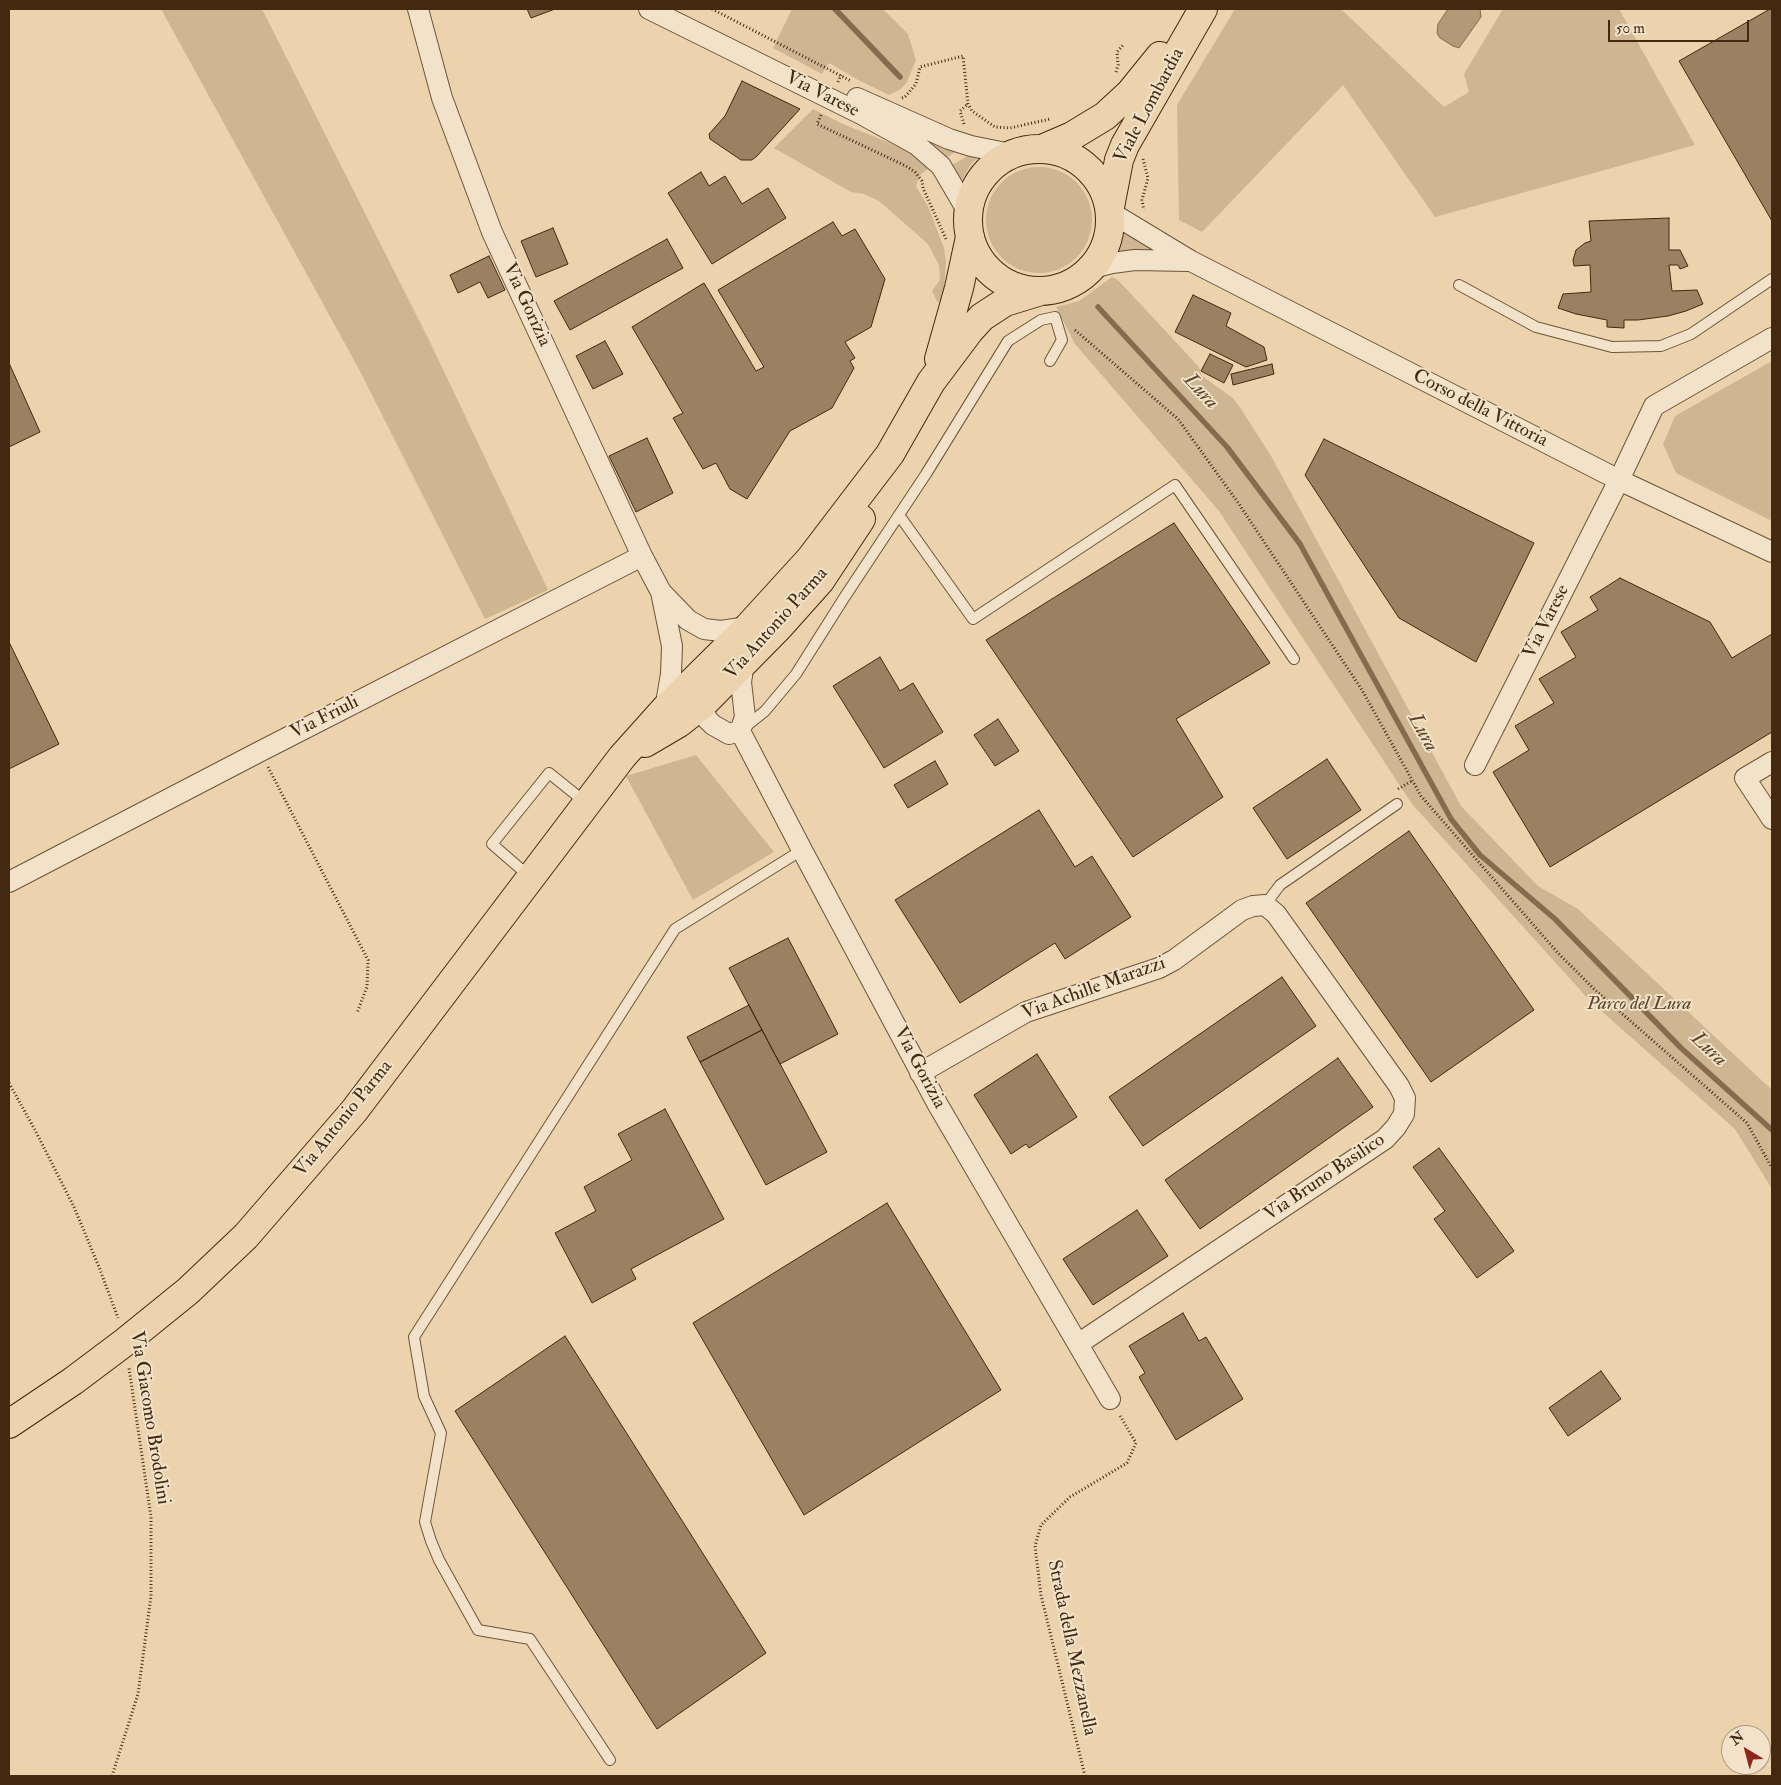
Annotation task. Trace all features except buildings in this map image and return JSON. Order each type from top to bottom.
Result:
[{"type":"main road","name":"Viale Lombardia","points":[[1044,148],[1084,130],[1105,116],[1122,101],[1140,82],[1199,9]]},
{"type":"main road","name":"Viale Lombardia","points":[[1110,209],[1119,160],[1125,145],[1203,9]]},
{"type":"main road","points":[[1044,148],[1068,155],[1080,161],[1089,169],[1104,190],[1110,209],[1110,230],[1106,244],[1092,268],[1069,285],[1055,290],[1041,291],[1014,287],[996,277],[981,262],[961,231],[970,200],[982,177],[1000,160],[1011,154],[1021,150],[1044,148]]},
{"type":"main road","name":"Via Antonio Parma","points":[[931,382],[951,322],[967,254],[961,231]]},
{"type":"main road","name":"Via Antonio Parma","points":[[9,1424],[73,1381],[125,1342],[188,1291],[252,1229],[354,1111],[622,757],[665,709],[748,627],[810,560],[890,454],[931,382],[970,330],[982,317],[1005,302],[1041,291]]},
{"type":"main road","name":"Via Antonio Parma","points":[[622,757],[679,723],[702,705],[778,628],[820,581],[855,530],[876,491],[890,454]]},
{"type":"street","name":"Via Gorizia","points":[[418,9],[442,98],[492,232],[660,592],[672,646],[671,674],[665,709]]},
{"type":"street","name":"Via Varese","points":[[649,9],[861,114],[917,145],[941,166],[961,231]]},
{"type":"street","name":"Via Varese","points":[[675,9],[930,131],[962,144],[1011,154]]},
{"type":"street","name":"Corso della Vittoria","points":[[1110,209],[1191,261],[1619,480],[1772,552]]},
{"type":"street","name":"Corso della Vittoria","points":[[1092,268],[1135,260],[1191,261]]},
{"type":"street","name":"Via Varese","points":[[1475,764],[1619,480],[1654,406],[1772,338]]},
{"type":"street","name":"Via Friuli","points":[[9,882],[642,556]]},
{"type":"street","name":"Via Gorizia","points":[[660,592],[688,620],[704,628],[720,630],[748,627]]},
{"type":"street","points":[[744,663],[741,682],[745,717],[740,731],[729,734],[719,730],[707,719],[702,705],[705,688],[713,674],[743,640],[748,627]]},
{"type":"street","name":"Via Gorizia","points":[[740,731],[920,1073],[1110,1399]]},
{"type":"street","points":[[1772,762],[1745,778],[1772,819]]},
{"type":"street","name":"Via Achille Marazzi","points":[[920,1073],[1026,1012],[1159,968],[1174,960],[1242,910],[1253,906],[1265,905]]},
{"type":"street","name":"Via Bruno Basilico","points":[[1078,1344],[1385,1139],[1404,1114],[1404,1098],[1399,1086],[1276,914],[1265,905]]},
{"type":"lane","points":[[1459,285],[1536,327],[1612,347],[1661,346],[1691,334],[1772,279]]},
{"type":"lane","points":[[740,731],[765,711],[796,674],[926,474],[1008,341],[1041,320],[1055,317],[1062,340],[1050,361]]},
{"type":"lane","points":[[899,515],[973,620],[1175,484],[1294,659]]},
{"type":"lane","points":[[530,878],[492,844],[549,773],[586,803]]},
{"type":"lane","points":[[1265,905],[1280,885],[1397,804]]},
{"type":"lane","points":[[610,1760],[530,1639],[478,1630],[439,1560],[425,1522],[441,1432],[424,1396],[414,1337],[675,929],[802,850]]},
{"type":"path","points":[[712,9],[858,84]]},
{"type":"path","points":[[1116,74],[1118,66],[1117,52],[1123,45]]},
{"type":"path","points":[[898,99],[905,97],[916,84],[920,67],[963,56],[968,104],[972,111],[995,127],[1010,128],[1054,118]]},
{"type":"path","points":[[1141,155],[1148,174],[1142,200],[1145,213]]},
{"type":"path","points":[[922,181],[933,208],[961,231]]},
{"type":"path","points":[[1055,317],[1078,332],[1178,419],[1239,504],[1362,690],[1421,796],[1558,954],[1595,990],[1747,1123],[1772,1168]]},
{"type":"path","points":[[260,752],[368,960],[367,987],[357,1013]]},
{"type":"path","name":"Via Giacomo Brodolini","points":[[9,1083],[74,1208],[99,1267],[125,1342],[151,1517],[151,1596],[138,1694],[112,1776]]},
{"type":"path","name":"Strada della Mezzanella","points":[[1086,1776],[1041,1595],[1035,1546],[1041,1525],[1070,1498],[1127,1463],[1136,1444],[1110,1399]]},
{"type":"green space","points":[[161,9],[262,9],[430,342],[548,590],[485,619],[360,371]]},
{"type":"green space","points":[[792,9],[883,9],[908,34],[916,60],[907,82],[901,89],[889,95],[829,63],[822,74],[773,48]]},
{"type":"green space","points":[[1235,9],[1341,9],[1444,107],[1469,92],[1464,74],[1503,9],[1619,9],[1695,145],[1435,217],[1343,85],[1202,232],[1179,220],[1177,105]]},
{"type":"green space","points":[[813,109],[843,124],[905,149],[929,168],[920,175],[916,186],[928,206],[944,248],[946,263],[944,292],[938,303],[932,291],[940,280],[939,265],[928,244],[879,201],[864,194],[851,192],[774,148]]},
{"type":"green space","points":[[889,119],[957,151],[946,158]]},
{"type":"green space","points":[[971,154],[979,157],[971,164],[962,180],[952,165]]},
{"type":"green space","points":[[1039,167],[1059,171],[1077,182],[1088,200],[1092,220],[1088,240],[1077,258],[1059,269],[1039,273],[1019,269],[1001,258],[990,240],[986,220],[990,200],[1001,182],[1019,171]]},
{"type":"green space","points":[[1124,232],[1154,249],[1152,251],[1118,252]]},
{"type":"green space","name":"Parco del Lura","points":[[1112,277],[1118,280],[1199,367],[1202,376],[1233,398],[1241,409],[1271,456],[1461,806],[1538,886],[1578,909],[1772,1090],[1772,1189],[1735,1129],[1591,1002],[1412,804],[1219,511],[1075,344],[1056,307],[1079,301]]},
{"type":"green space","points":[[1772,361],[1772,521],[1676,473],[1663,444],[1675,416]]},
{"type":"green space","points":[[696,755],[774,852],[693,900],[626,776]]},
{"type":"shaded area","points":[[1448,9],[1480,9],[1481,17],[1459,48],[1440,38],[1437,33],[1438,24]]},
{"type":"waterway","name":"Lura","points":[[835,9],[900,77]]},
{"type":"waterway","name":"Lura","points":[[1098,307],[1227,447],[1300,544],[1451,819],[1480,855],[1555,919],[1681,1048],[1772,1130]]}]
